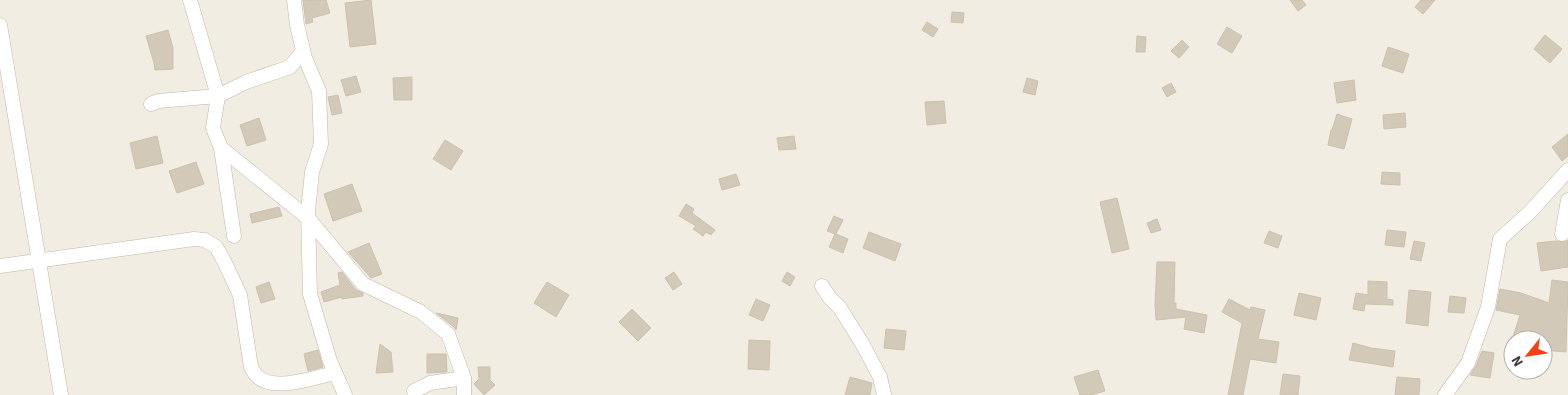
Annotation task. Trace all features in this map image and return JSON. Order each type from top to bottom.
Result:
[{"type":"street","points":[[190,0],[218,96],[213,128],[222,148],[234,236]]},
{"type":"street","points":[[294,0],[303,51],[319,91],[321,144],[312,172],[308,218],[310,294],[335,373],[345,395]]},
{"type":"street","points":[[0,25],[61,395]]},
{"type":"street","points":[[151,104],[158,101],[218,96],[246,82],[290,67],[303,51]]},
{"type":"street","points":[[222,148],[308,218],[363,284],[421,312],[448,334],[464,378],[464,395]]},
{"type":"street","points":[[1445,395],[1468,363],[1488,307],[1500,239],[1530,212],[1568,170]]},
{"type":"street","points":[[1562,234],[1568,200]]},
{"type":"street","points":[[0,266],[194,239],[205,240],[216,247],[240,295],[251,367],[258,377],[268,382],[286,384],[335,373]]},
{"type":"street","points":[[822,286],[829,297],[840,308],[863,345],[880,376],[884,395]]},
{"type":"street","points":[[414,391],[430,383],[464,378]]},
{"type":"building","points":[[303,0],[326,0],[330,13],[312,18],[313,22],[306,24]]},
{"type":"building","points":[[371,0],[376,44],[350,47],[345,3]]},
{"type":"building","points":[[1290,0],[1302,0],[1306,5],[1298,11]]},
{"type":"building","points":[[1421,0],[1435,0],[1423,14],[1415,7]]},
{"type":"building","points":[[952,12],[964,13],[963,23],[951,22]]},
{"type":"building","points":[[927,22],[938,29],[933,37],[922,30]]},
{"type":"building","points":[[1227,27],[1242,36],[1232,53],[1217,44]]},
{"type":"building","points":[[168,30],[173,48],[173,69],[155,70],[146,36]]},
{"type":"building","points":[[1545,35],[1562,49],[1550,63],[1534,49]]},
{"type":"building","points":[[1137,36],[1146,37],[1145,52],[1136,52]]},
{"type":"building","points":[[1182,40],[1189,47],[1179,58],[1171,51]]},
{"type":"building","points":[[1388,47],[1409,54],[1403,73],[1382,66]]},
{"type":"building","points":[[356,76],[361,92],[346,96],[341,80]]},
{"type":"building","points":[[412,77],[412,100],[394,100],[393,78]]},
{"type":"building","points":[[1027,78],[1038,81],[1035,95],[1023,92]]},
{"type":"building","points":[[1354,80],[1356,100],[1337,103],[1334,83]]},
{"type":"building","points":[[1171,83],[1176,92],[1167,97],[1162,88]]},
{"type":"building","points":[[338,95],[342,113],[332,115],[328,97]]},
{"type":"building","points":[[944,101],[946,123],[927,125],[925,102]]},
{"type":"building","points":[[1405,113],[1406,127],[1384,129],[1383,115]]},
{"type":"building","points":[[1337,114],[1352,119],[1344,149],[1328,145]]},
{"type":"building","points":[[259,118],[266,140],[247,146],[240,125]]},
{"type":"building","points":[[1568,134],[1568,156],[1562,161],[1552,147]]},
{"type":"building","points":[[157,136],[163,163],[136,169],[130,143]]},
{"type":"building","points":[[794,136],[796,149],[779,150],[777,138]]},
{"type":"building","points":[[445,140],[463,151],[451,170],[433,159]]},
{"type":"building","points":[[196,162],[204,184],[177,193],[169,171]]},
{"type":"building","points":[[1382,172],[1400,173],[1400,185],[1381,184]]},
{"type":"building","points":[[736,174],[740,185],[722,190],[719,179]]},
{"type":"building","points":[[352,184],[362,211],[333,221],[324,194]]},
{"type":"building","points":[[1117,198],[1129,249],[1112,253],[1100,202]]},
{"type":"building","points":[[686,204],[694,209],[692,213],[715,230],[711,235],[706,232],[703,236],[693,229],[696,226],[679,216]]},
{"type":"building","points":[[279,207],[282,216],[252,223],[250,214]]},
{"type":"building","points":[[834,216],[843,220],[836,234],[848,239],[843,253],[829,247],[835,234],[827,231]]},
{"type":"building","points":[[1157,219],[1161,230],[1151,233],[1147,223]]},
{"type":"building","points":[[1387,230],[1406,232],[1404,247],[1385,245]]},
{"type":"building","points":[[1269,231],[1282,236],[1278,248],[1264,243]]},
{"type":"building","points":[[869,232],[901,244],[895,261],[863,248]]},
{"type":"building","points":[[1568,240],[1568,267],[1541,271],[1537,243],[1565,242]]},
{"type":"building","points":[[1414,241],[1425,243],[1421,261],[1410,259]]},
{"type":"building","points":[[369,243],[382,274],[371,278],[348,252]]},
{"type":"building","points":[[1157,262],[1175,262],[1174,303],[1176,303],[1176,309],[1207,315],[1204,333],[1184,329],[1186,317],[1156,320]]},
{"type":"building","points":[[342,272],[356,290],[363,293],[363,296],[342,299],[342,297],[324,302],[321,292],[340,285],[338,273]]},
{"type":"building","points":[[674,272],[682,284],[673,290],[665,278]]},
{"type":"building","points":[[787,272],[795,277],[790,286],[782,281]]},
{"type":"building","points":[[1552,280],[1568,282],[1566,352],[1553,351],[1553,330],[1515,330],[1520,315],[1496,310],[1500,289],[1521,293],[1549,303]]},
{"type":"building","points":[[1368,281],[1387,282],[1387,299],[1393,300],[1393,305],[1365,304],[1364,311],[1353,309],[1356,293],[1368,295]]},
{"type":"building","points":[[269,282],[275,299],[261,303],[256,287]]},
{"type":"building","points":[[547,282],[569,295],[556,317],[534,303]]},
{"type":"building","points":[[1409,290],[1431,292],[1428,326],[1406,323]]},
{"type":"building","points":[[1299,293],[1321,298],[1316,320],[1294,315]]},
{"type":"building","points":[[1450,296],[1466,298],[1464,313],[1448,312]]},
{"type":"building","points":[[756,299],[770,305],[763,321],[749,315]]},
{"type":"building","points":[[1229,299],[1250,310],[1251,307],[1265,310],[1258,339],[1279,342],[1276,363],[1250,359],[1243,395],[1228,395],[1242,323],[1222,312]]},
{"type":"building","points":[[632,309],[651,328],[638,341],[619,322]]},
{"type":"building","points":[[436,313],[458,318],[456,330],[454,327]]},
{"type":"building","points":[[886,329],[906,331],[904,350],[884,348]]},
{"type":"building","points":[[749,340],[770,341],[769,370],[748,369]]},
{"type":"building","points":[[1353,343],[1371,348],[1395,351],[1393,367],[1349,360]]},
{"type":"building","points":[[380,344],[391,352],[393,372],[376,373]]},
{"type":"building","points":[[318,350],[323,367],[308,371],[304,354]]},
{"type":"building","points":[[1482,351],[1494,353],[1490,378],[1470,375]]},
{"type":"building","points":[[427,354],[446,354],[447,372],[427,373]]},
{"type":"building","points":[[478,367],[490,367],[490,380],[495,385],[484,395],[474,384],[479,379]]},
{"type":"building","points":[[1098,370],[1105,391],[1091,395],[1080,395],[1074,377]]},
{"type":"building","points":[[1283,374],[1300,376],[1298,395],[1280,395]]},
{"type":"building","points":[[850,377],[872,383],[870,395],[845,395]]},
{"type":"building","points":[[1397,377],[1420,379],[1419,395],[1395,395]]}]
